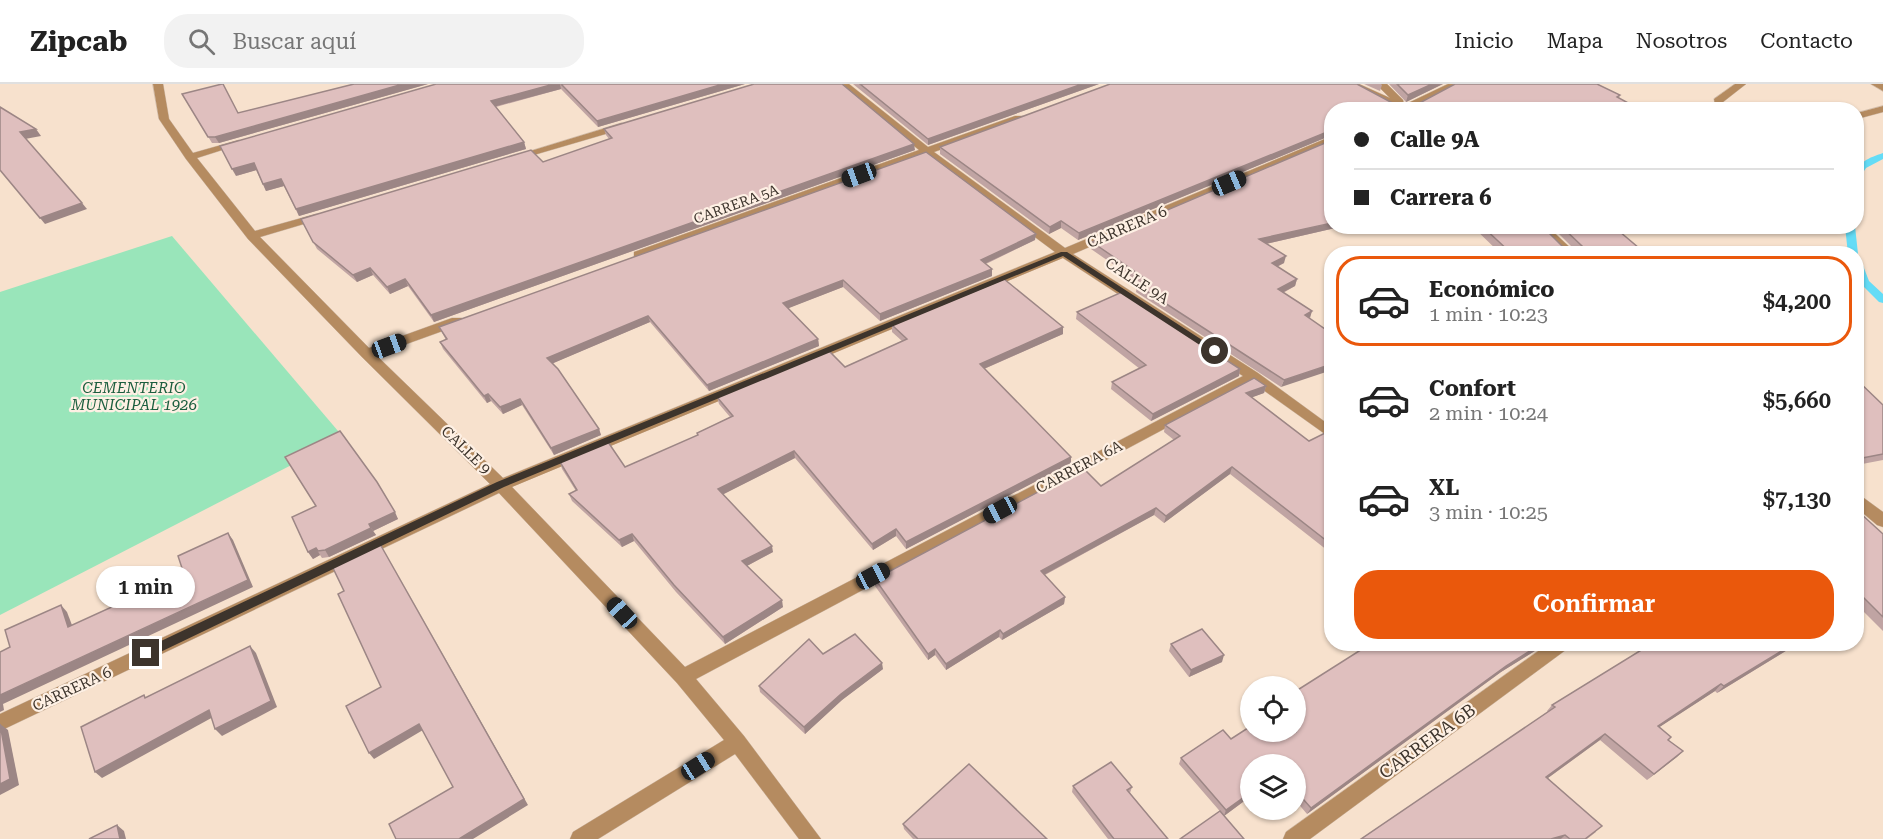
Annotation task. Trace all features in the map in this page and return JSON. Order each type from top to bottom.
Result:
[{"type":"street","name":"CALLE 9","points":[[158,84],[164,119],[190,158],[252,236],[367,354],[501,485],[683,677],[737,742],[811,839]]},
{"type":"street","name":"CALLE 9A","points":[[843,84],[926,151],[1064,253],[1253,376],[1324,428]]},
{"type":"street","points":[[1351,84],[1390,102]]},
{"type":"street","points":[[1381,84],[1398,102]]},
{"type":"street","points":[[1419,102],[1456,84]]},
{"type":"street","points":[[1718,102],[1741,84]]},
{"type":"street","points":[[1876,84],[1883,88]]},
{"type":"street","points":[[1864,114],[1883,109]]},
{"type":"street","name":"CARRERA 5A","points":[[624,260],[1026,116]]},
{"type":"street","points":[[502,162],[638,121]]},
{"type":"street","points":[[190,158],[246,141]]},
{"type":"street","name":"CARRERA 6","points":[[0,723],[501,485],[1064,253],[1324,142]]},
{"type":"street","points":[[252,236],[332,212]]},
{"type":"street","points":[[1549,234],[1562,246]]},
{"type":"street","points":[[367,354],[468,317]]},
{"type":"street","name":"CARRERA 6A","points":[[683,677],[1253,376]]},
{"type":"street","points":[[1864,505],[1883,521]]},
{"type":"street","name":"CARRERA 6B","points":[[1293,839],[1551,651]]},
{"type":"street","points":[[580,839],[737,742]]},
{"type":"green space","name":"CEMENTERIO MUNICIPAL 1926","points":[[172,236],[344,438],[0,615],[0,292]]},
{"type":"building","points":[[223,84],[238,113],[354,84],[403,84],[215,137],[208,137],[182,94]]},
{"type":"building","points":[[436,84],[554,84],[491,101],[524,142],[296,209],[281,179],[263,184],[254,163],[232,169],[220,146]]},
{"type":"building","points":[[561,84],[723,84],[597,121]]},
{"type":"building","points":[[754,84],[842,84],[914,144],[431,315],[405,279],[387,287],[370,268],[353,275],[313,242],[301,219],[531,150],[543,162],[612,138],[604,129]]},
{"type":"building","points":[[860,84],[1082,84],[928,139]]},
{"type":"building","points":[[1110,84],[1357,84],[1391,102],[1324,102],[1324,133],[1079,233],[1061,221],[1050,227],[940,147]]},
{"type":"building","points":[[1397,84],[1432,84],[1408,95]]},
{"type":"building","points":[[1455,84],[1597,84],[1620,95],[1617,97],[1626,102],[1421,102]]},
{"type":"building","points":[[0,107],[36,129],[20,132],[82,203],[40,218],[0,170]]},
{"type":"building","points":[[1324,143],[1324,225],[1259,239],[1286,256],[1272,263],[1297,279],[1278,289],[1312,311],[1305,315],[1324,328],[1324,367],[1284,380],[1137,285],[1147,280],[1092,242]]},
{"type":"building","points":[[926,152],[1036,234],[981,260],[992,269],[880,314],[843,280],[783,303],[818,339],[707,385],[648,316],[547,358],[558,369],[599,429],[551,448],[520,399],[500,407],[488,394],[484,396],[440,342],[447,339],[439,327]]},
{"type":"building","points":[[1491,234],[1550,234],[1562,246],[1503,246]]},
{"type":"building","points":[[1569,234],[1622,234],[1637,246],[1582,246]]},
{"type":"building","points":[[1004,279],[1063,327],[980,364],[1071,457],[906,542],[896,529],[872,544],[794,451],[718,489],[772,546],[742,561],[782,600],[723,637],[674,585],[632,534],[619,540],[569,494],[577,490],[560,462],[608,442],[625,467],[698,435],[697,433],[733,416],[717,397],[829,351],[845,367],[907,339],[892,325]]},
{"type":"building","points":[[1122,292],[1240,369],[1153,414],[1112,382],[1146,365],[1077,312]]},
{"type":"building","points":[[1254,378],[1266,386],[1246,393],[1309,441],[1324,434],[1324,539],[1232,467],[1166,516],[1156,508],[1041,571],[1065,597],[1003,634],[1000,630],[946,664],[935,649],[928,654],[875,579],[1083,468],[1101,486],[1180,436],[1165,425]]},
{"type":"building","points":[[1864,387],[1883,405],[1883,454],[1864,458]]},
{"type":"building","points":[[340,431],[377,482],[395,512],[369,524],[371,528],[325,550],[318,551],[316,548],[308,552],[292,517],[316,506],[285,457]]},
{"type":"building","points":[[1864,517],[1883,534],[1883,617],[1864,598]]},
{"type":"building","points":[[228,533],[248,580],[0,695],[0,652],[10,647],[5,630],[61,605],[68,627],[184,574],[178,556]]},
{"type":"building","points":[[380,544],[524,799],[459,839],[396,839],[389,824],[453,787],[419,724],[369,753],[346,706],[381,687],[338,594],[344,591],[332,566]]},
{"type":"building","points":[[1202,629],[1224,655],[1191,670],[1171,644]]},
{"type":"building","points":[[855,634],[882,663],[841,694],[804,727],[759,686],[809,639],[823,654]]},
{"type":"building","points":[[250,646],[271,701],[215,729],[209,710],[95,772],[81,727]]},
{"type":"building","points":[[1359,651],[1530,651],[1311,808],[1306,802],[1306,754],[1240,754],[1240,800],[1226,810],[1181,758],[1223,730],[1231,739],[1240,733],[1240,742],[1306,742],[1306,685]]},
{"type":"building","points":[[1640,651],[1782,651],[1724,686],[1721,684],[1658,726],[1671,737],[1668,740],[1683,751],[1654,774],[1605,734],[1546,777],[1602,826],[1585,839],[1570,839],[1565,835],[1551,839],[1361,839],[1555,707],[1552,705]]},
{"type":"building","points":[[0,724],[10,779],[0,784]]},
{"type":"building","points":[[1111,762],[1132,787],[1127,790],[1168,839],[1114,839],[1073,786]]},
{"type":"building","points":[[969,764],[1047,839],[918,839],[903,824]]},
{"type":"building","points":[[1220,811],[1244,839],[1180,839]]},
{"type":"building","points":[[117,825],[120,839],[89,839]]},
{"type":"waterway","points":[[1864,166],[1883,156]]},
{"type":"waterway","points":[[1851,234],[1852,246]]},
{"type":"waterway","points":[[1864,282],[1883,300]]},
{"type":"route","points":[[146,653],[501,485],[1064,253],[1215,351]]}]
